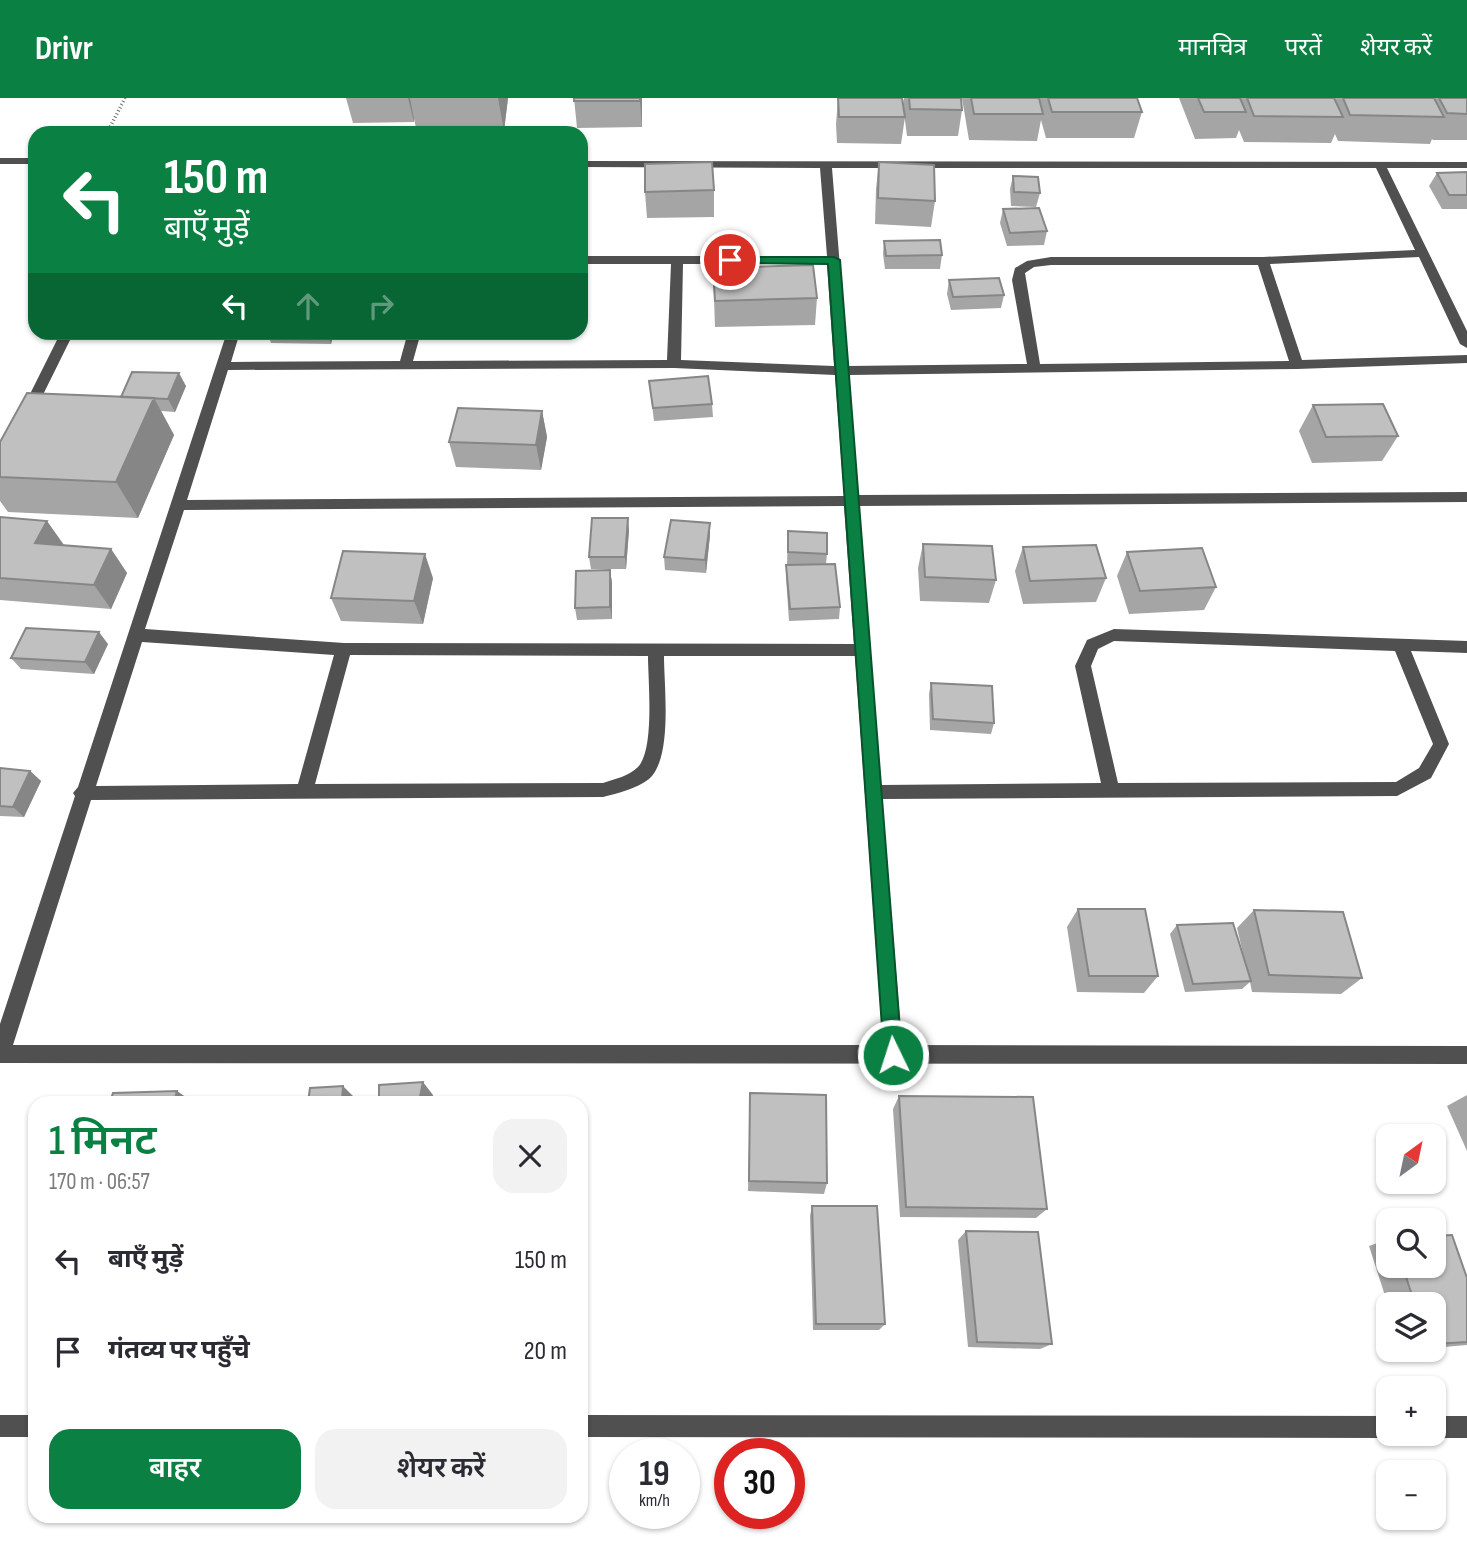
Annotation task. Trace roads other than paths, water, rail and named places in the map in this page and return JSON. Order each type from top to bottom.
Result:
[{"type":"street","points":[[0,161],[28,161]]},
{"type":"street","points":[[588,164],[1467,165]]},
{"type":"street","points":[[825,164],[893,1055]]},
{"type":"street","points":[[1380,165],[1467,344]]},
{"type":"street","points":[[1034,368],[1018,280],[1020,271],[1031,264],[1051,261],[1263,261],[1425,253]]},
{"type":"street","points":[[674,364],[677,259]]},
{"type":"street","points":[[588,260],[834,260]]},
{"type":"street","points":[[1263,261],[1297,365]]},
{"type":"street","points":[[18,431],[64,340]]},
{"type":"street","points":[[231,340],[82,793],[0,1054],[1467,1055]]},
{"type":"street","points":[[405,365],[413,340]]},
{"type":"street","points":[[223,366],[674,364],[842,371],[1297,365],[1467,359]]},
{"type":"street","points":[[178,505],[1467,497]]},
{"type":"street","points":[[136,635],[344,649],[862,650]]},
{"type":"street","points":[[1111,789],[1083,666],[1086,650],[1099,638],[1114,635],[1467,647]]},
{"type":"street","points":[[874,792],[1396,789],[1423,778],[1432,766],[1441,744],[1399,644]]},
{"type":"street","points":[[82,793],[603,790],[646,771],[654,754],[656,648]]},
{"type":"street","points":[[304,793],[344,649]]},
{"type":"street","points":[[0,1426],[28,1426]]},
{"type":"street","points":[[588,1426],[1376,1427]]},
{"type":"street","points":[[1446,1427],[1467,1427]]}]
